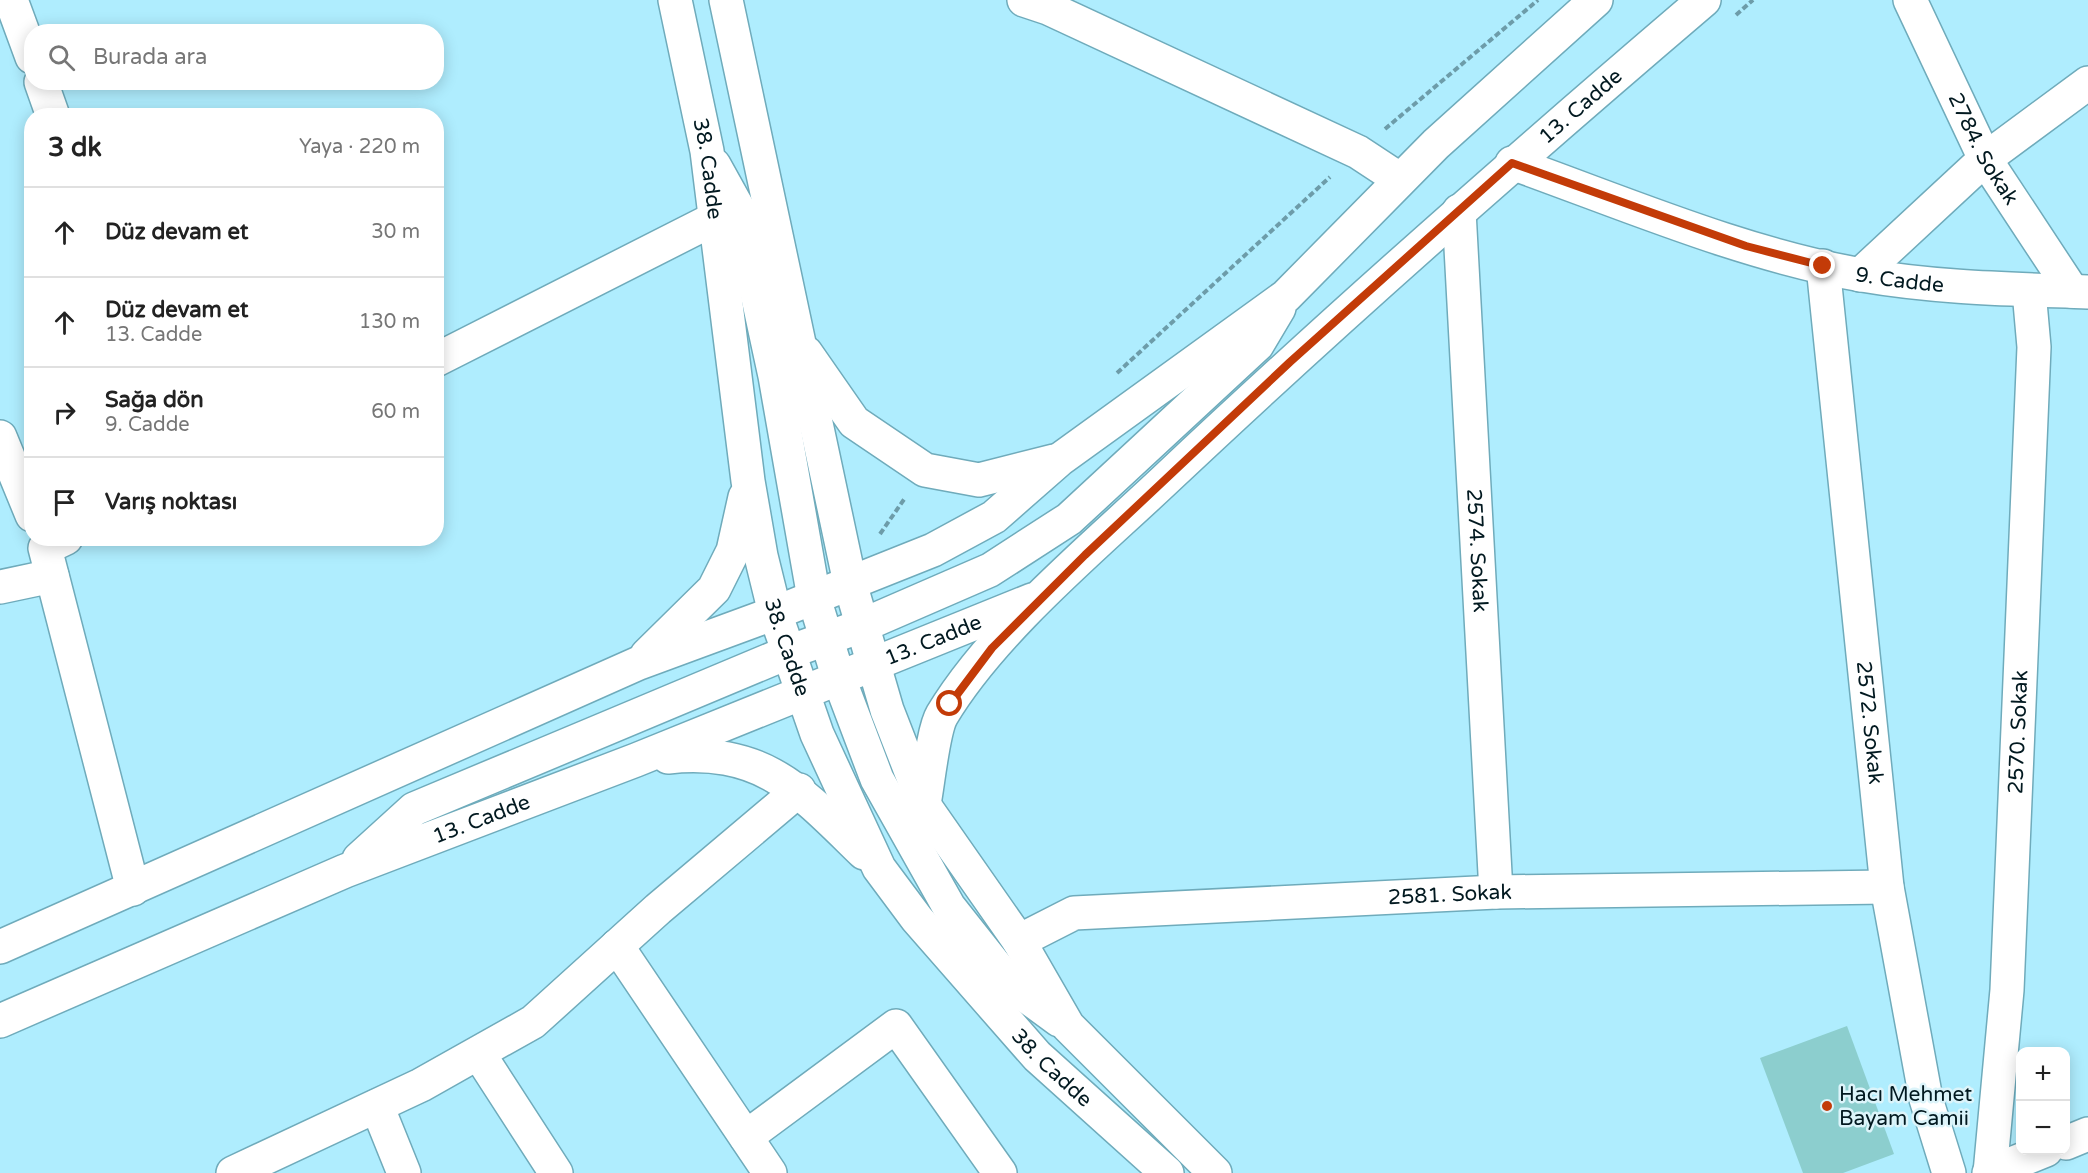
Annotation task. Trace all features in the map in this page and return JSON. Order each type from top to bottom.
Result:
[{"type":"street","points":[[11,0],[24,35]]},
{"type":"street","name":"38. Cadde","points":[[675,0],[707,151],[748,481],[761,556],[775,613],[818,734],[879,868],[916,919],[1037,1056],[1166,1173]]},
{"type":"street","name":"38. Cadde","points":[[726,0],[850,583],[887,710],[924,805],[1019,941],[1068,1026],[1215,1173]]},
{"type":"street","name":"13. Cadde","points":[[0,1021],[345,871],[636,760],[838,676],[1044,595],[1290,362],[1512,163],[1704,0]]},
{"type":"street","name":"2784. Sokak","points":[[1910,0],[1985,159],[2080,291]]},
{"type":"street","points":[[1038,3],[1358,152],[1399,179]]},
{"type":"street","points":[[0,947],[639,663],[775,613],[933,550],[994,517],[1059,460],[1286,296],[1399,179],[1581,5]]},
{"type":"street","points":[[1860,275],[1985,159],[2088,83]]},
{"type":"street","points":[[44,90],[50,108]]},
{"type":"street","points":[[707,151],[739,210],[775,376],[814,598],[838,676],[877,779],[949,907],[1010,984],[1068,1026]]},
{"type":"street","name":"9. Cadde","points":[[1512,163],[1746,246],[1860,275],[1923,284],[2029,291],[2080,291]]},
{"type":"street","name":"2574. Sokak","points":[[1460,211],[1496,892]]},
{"type":"street","points":[[444,356],[714,219]]},
{"type":"street","name":"2572. Sokak","points":[[1823,266],[1887,887],[1926,1099],[1949,1173]]},
{"type":"street","name":"2570. Sokak","points":[[1990,1173],[2008,966],[2034,347],[2029,291]]},
{"type":"street","points":[[345,871],[414,809],[789,652],[861,626],[990,570],[1070,519],[1257,345],[1286,296]]},
{"type":"street","points":[[797,341],[854,422],[925,470],[979,480],[1059,460]]},
{"type":"street","points":[[0,437],[24,496]]},
{"type":"street","points":[[639,663],[714,589],[733,551],[748,481]]},
{"type":"street","points":[[0,587],[51,550],[133,889]]},
{"type":"street","points":[[924,805],[940,717],[992,648],[1044,595]]},
{"type":"street","points":[[636,760],[703,753],[760,768],[799,790],[879,868]]},
{"type":"street","points":[[233,1173],[377,1106],[479,1054],[533,1022],[617,946],[799,790]]},
{"type":"street","name":"2581. Sokak","points":[[1019,941],[1074,913],[1496,892],[1887,887]]},
{"type":"street","points":[[617,946],[770,1173]]},
{"type":"street","points":[[746,1137],[896,1026],[1000,1173]]},
{"type":"street","points":[[479,1054],[556,1173]]},
{"type":"street","points":[[377,1106],[404,1173]]},
{"type":"street","points":[[2070,1141],[2088,1134]]},
{"type":"street","points":[[1990,1173],[2034,1155]]},
{"type":"path","points":[[1108,381],[1358,152],[1466,64],[1538,0]]},
{"type":"building","name":"Hacı Mehmet Bayam Camii","points":[[1847,1026],[1894,1154],[1843,1173],[1803,1173],[1760,1058]]},
{"type":"place","name":"Hacı Mehmet Bayam Camii","points":[[1827,1106]]},
{"type":"route","points":[[950,704],[992,648],[1085,555],[1290,362],[1512,163],[1746,246],[1823,266]]}]
